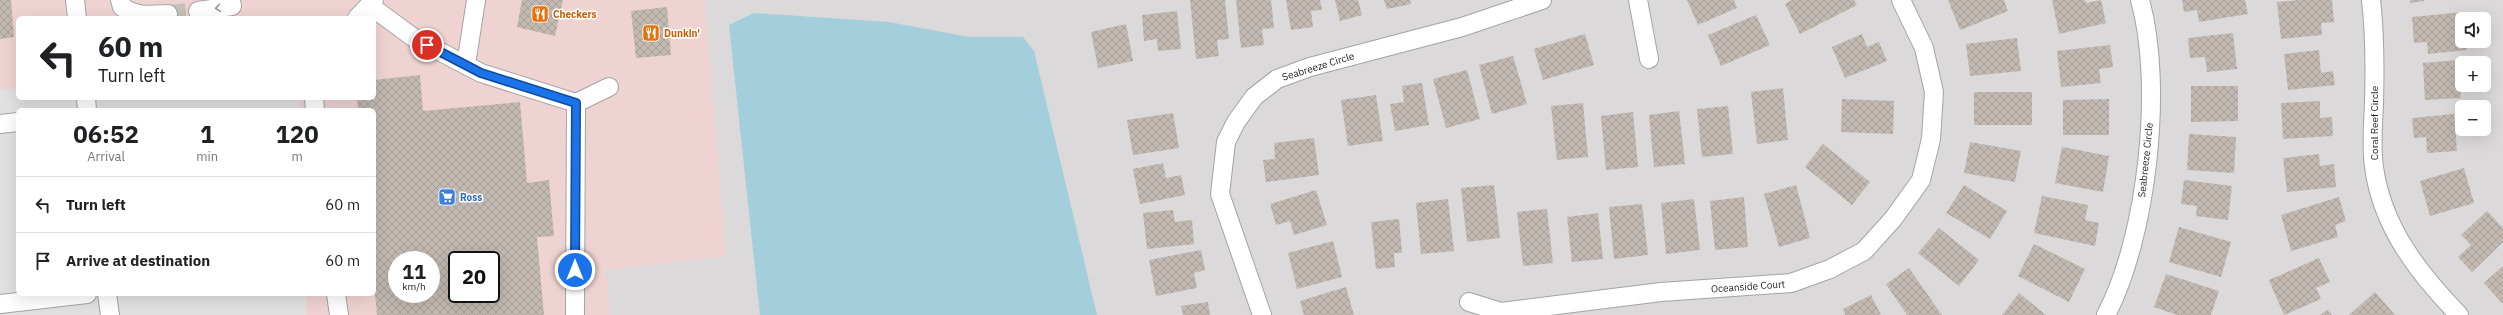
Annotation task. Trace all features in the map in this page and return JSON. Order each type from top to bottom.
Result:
[{"type":"street","points":[[75,0],[77,16]]},
{"type":"street","points":[[120,0],[122,7],[131,14],[143,16],[168,14]]},
{"type":"street","points":[[198,11],[232,6],[232,0]]},
{"type":"street","points":[[466,65],[476,0]]},
{"type":"street","name":"Seabreeze Circle","points":[[1262,315],[1220,194],[1226,142],[1236,122],[1254,96],[1277,79],[1310,67],[1462,27],[1542,0]]},
{"type":"street","points":[[1638,0],[1649,59]]},
{"type":"street","name":"Oceanside Court","points":[[1469,302],[1501,312],[1661,292],[1791,283],[1830,269],[1864,251],[1893,219],[1921,180],[1931,139],[1934,92],[1926,55],[1901,0]]},
{"type":"street","name":"Seabreeze Circle","points":[[2106,315],[2120,289],[2134,244],[2144,183],[2150,122],[2150,64],[2146,19],[2140,0]]},
{"type":"street","name":"Coral Reef Circle","points":[[2371,0],[2374,58],[2373,148],[2377,186],[2390,222],[2407,252],[2434,288],[2459,315]]},
{"type":"street","points":[[367,8],[414,38],[481,73],[576,103],[609,87]]},
{"type":"street","points":[[575,315],[576,103]]},
{"type":"street","points":[[0,124],[16,122]]},
{"type":"street","points":[[0,304],[70,296]]},
{"type":"street","points":[[107,296],[110,315]]},
{"type":"street","points":[[336,296],[339,315]]},
{"type":"shaded area","points":[[0,0],[2503,0],[2503,315],[0,315]]},
{"type":"shaded area","points":[[0,0],[705,0],[726,256],[606,270],[610,315],[0,315]]},
{"type":"shaded area","points":[[16,88],[16,100],[299,100],[299,108],[16,108],[16,296],[306,296],[306,315],[0,315],[0,90]]},
{"type":"water","points":[[754,13],[889,22],[969,37],[1023,37],[1034,51],[1097,315],[760,315],[729,25]]},
{"type":"building","points":[[0,0],[11,0],[14,37],[0,39]]},
{"type":"building","name":"Checkers","points":[[522,0],[563,0],[555,36],[517,27]]},
{"type":"building","points":[[1190,0],[1225,0],[1229,39],[1217,40],[1219,56],[1196,59]]},
{"type":"building","points":[[1236,0],[1271,0],[1274,28],[1262,29],[1264,45],[1241,48]]},
{"type":"building","points":[[1286,0],[1320,0],[1322,10],[1311,11],[1313,27],[1291,30]]},
{"type":"building","points":[[1335,0],[1358,0],[1362,15],[1340,21]]},
{"type":"building","points":[[1384,0],[1410,0],[1411,4],[1387,9]]},
{"type":"building","points":[[1687,0],[1734,0],[1737,8],[1698,25]]},
{"type":"building","points":[[1792,0],[1854,0],[1857,5],[1800,34],[1785,4]]},
{"type":"building","points":[[1948,0],[2004,0],[2008,11],[1960,30]]},
{"type":"building","points":[[2052,0],[2085,0],[2086,3],[2101,0],[2106,23],[2059,34]]},
{"type":"building","points":[[2182,0],[2245,0],[2248,14],[2199,22],[2197,10],[2184,12]]},
{"type":"building","points":[[2332,0],[2334,22],[2321,23],[2322,35],[2281,39],[2277,2]]},
{"type":"building","points":[[2410,0],[2424,0],[2424,1],[2410,3]]},
{"type":"building","name":"Dunkin'","points":[[667,7],[671,55],[636,58],[631,11]]},
{"type":"building","points":[[1177,11],[1181,49],[1158,51],[1157,39],[1144,41],[1142,15]]},
{"type":"building","points":[[2455,13],[2455,48],[2467,48],[2467,50],[2428,54],[2427,42],[2414,43],[2412,17]]},
{"type":"building","points":[[1756,15],[1770,45],[1721,66],[1708,35]]},
{"type":"building","points":[[1126,24],[1133,61],[1098,68],[1091,32]]},
{"type":"building","points":[[2233,33],[2237,69],[2207,72],[2205,57],[2190,58],[2188,38]]},
{"type":"building","points":[[1585,34],[1594,65],[1543,80],[1534,49]]},
{"type":"building","points":[[1862,34],[1867,47],[1879,42],[1887,61],[1845,78],[1832,47]]},
{"type":"building","points":[[2017,38],[2021,71],[1970,76],[1966,44]]},
{"type":"building","points":[[2110,45],[2113,67],[2099,69],[2101,83],[2061,87],[2057,51]]},
{"type":"building","points":[[2319,50],[2321,73],[2333,71],[2335,85],[2288,90],[2284,54]]},
{"type":"building","points":[[1513,56],[1527,104],[1492,114],[1479,65]]},
{"type":"building","points":[[2455,60],[2455,92],[2461,92],[2461,98],[2425,100],[2423,63]]},
{"type":"building","points":[[1467,70],[1480,119],[1446,128],[1433,79]]},
{"type":"building","points":[[420,75],[423,111],[520,102],[527,183],[549,180],[554,236],[537,237],[544,315],[377,315],[375,296],[376,108],[358,108],[357,100],[376,100],[376,80]]},
{"type":"building","points":[[1422,83],[1429,125],[1395,131],[1390,104],[1404,102],[1402,86]]},
{"type":"building","points":[[2191,86],[2238,86],[2238,121],[2191,122]]},
{"type":"building","points":[[1783,88],[1788,140],[1757,144],[1751,92]]},
{"type":"building","points":[[1974,92],[2032,92],[2032,125],[1974,125]]},
{"type":"building","points":[[1376,95],[1383,141],[1348,146],[1341,100]]},
{"type":"building","points":[[1842,99],[1894,101],[1893,134],[1841,132]]},
{"type":"building","points":[[2109,99],[2109,135],[2063,135],[2063,100]]},
{"type":"building","points":[[2320,101],[2320,118],[2332,117],[2333,136],[2283,139],[2281,103]]},
{"type":"building","points":[[1583,103],[1588,157],[1557,160],[1551,106]]},
{"type":"building","points":[[1728,106],[1733,154],[1702,157],[1697,109]]},
{"type":"building","points":[[1679,111],[1685,164],[1654,167],[1649,115]]},
{"type":"building","points":[[1633,112],[1638,167],[1606,170],[1601,116]]},
{"type":"building","points":[[1173,113],[1179,148],[1133,155],[1127,120]]},
{"type":"building","points":[[2454,114],[2457,151],[2427,153],[2426,137],[2414,138],[2412,118]]},
{"type":"building","points":[[2189,134],[2236,137],[2234,173],[2187,170]]},
{"type":"building","points":[[1314,138],[1319,175],[1266,182],[1263,160],[1275,159],[1274,143]]},
{"type":"building","points":[[1970,142],[2021,151],[2015,182],[1964,173]]},
{"type":"building","points":[[1823,144],[1870,182],[1852,205],[1805,167]]},
{"type":"building","points":[[2062,147],[2109,156],[2103,192],[2055,183]]},
{"type":"building","points":[[2319,154],[2320,166],[2334,164],[2336,187],[2287,192],[2283,158]]},
{"type":"building","points":[[1163,163],[1166,178],[1181,175],[1185,195],[1140,204],[1133,169]]},
{"type":"building","points":[[2464,168],[2474,203],[2430,216],[2420,181]]},
{"type":"building","points":[[2184,180],[2232,186],[2228,220],[2196,216],[2197,206],[2181,204]]},
{"type":"building","points":[[1494,185],[1500,238],[1467,242],[1461,188]]},
{"type":"building","points":[[1796,185],[1810,238],[1779,247],[1764,194]]},
{"type":"building","points":[[1964,185],[2007,211],[1990,239],[1946,213]]},
{"type":"building","points":[[1316,190],[1327,225],[1294,235],[1290,221],[1276,225],[1270,204]]},
{"type":"building","points":[[2042,196],[2088,205],[2085,220],[2099,223],[2095,246],[2034,233]]},
{"type":"building","points":[[1744,197],[1748,247],[1715,250],[1710,201]]},
{"type":"building","points":[[2339,197],[2346,221],[2335,225],[2338,237],[2291,251],[2281,215]]},
{"type":"building","points":[[1448,199],[1454,251],[1421,254],[1416,203]]},
{"type":"building","points":[[1694,199],[1700,250],[1666,254],[1661,203]]},
{"type":"building","points":[[1642,204],[1648,255],[1614,259],[1609,207]]},
{"type":"building","points":[[1547,209],[1553,263],[1523,266],[1517,212]]},
{"type":"building","points":[[1173,210],[1175,222],[1192,220],[1194,244],[1147,249],[1143,213]]},
{"type":"building","points":[[2487,211],[2503,228],[2503,242],[2472,272],[2458,257],[2471,245],[2461,235]]},
{"type":"building","points":[[1598,213],[1603,259],[1572,262],[1567,217]]},
{"type":"building","points":[[1399,219],[1402,253],[1394,253],[1395,267],[1376,269],[1371,222]]},
{"type":"building","points":[[2179,227],[2231,242],[2221,277],[2169,262]]},
{"type":"building","points":[[1939,228],[1979,260],[1959,286],[1918,253]]},
{"type":"building","points":[[1333,241],[1342,277],[1297,289],[1288,253]]},
{"type":"building","points":[[2034,244],[2085,269],[2069,302],[2018,276]]},
{"type":"building","points":[[1201,250],[1205,270],[1194,273],[1197,288],[1156,296],[1149,260]]},
{"type":"building","points":[[2319,258],[2330,282],[2316,288],[2321,299],[2284,315],[2269,280]]},
{"type":"building","points":[[2503,266],[2503,304],[2484,283]]},
{"type":"building","points":[[1909,268],[1942,315],[1907,315],[1886,284]]},
{"type":"building","points":[[2166,274],[2219,291],[2211,315],[2177,315],[2154,307]]},
{"type":"building","points":[[1346,287],[1354,315],[1304,315],[1300,301]]},
{"type":"building","points":[[2375,292],[2395,315],[2349,315]]},
{"type":"building","points":[[2019,293],[2046,315],[2002,315]]},
{"type":"building","points":[[1871,295],[1881,315],[1845,315],[1843,309]]},
{"type":"building","points":[[1208,302],[1210,315],[1183,315],[1181,306]]},
{"type":"building","points":[[2327,310],[2332,315],[2320,315]]},
{"type":"tunnel","points":[[168,14],[198,11]]},
{"type":"place","name":"Checkers","points":[[540,14]]},
{"type":"place","name":"Dunkin'","points":[[651,33]]},
{"type":"place","name":"Ross","points":[[447,197]]},
{"type":"route","points":[[427,45],[481,73],[576,103],[575,270]]}]
